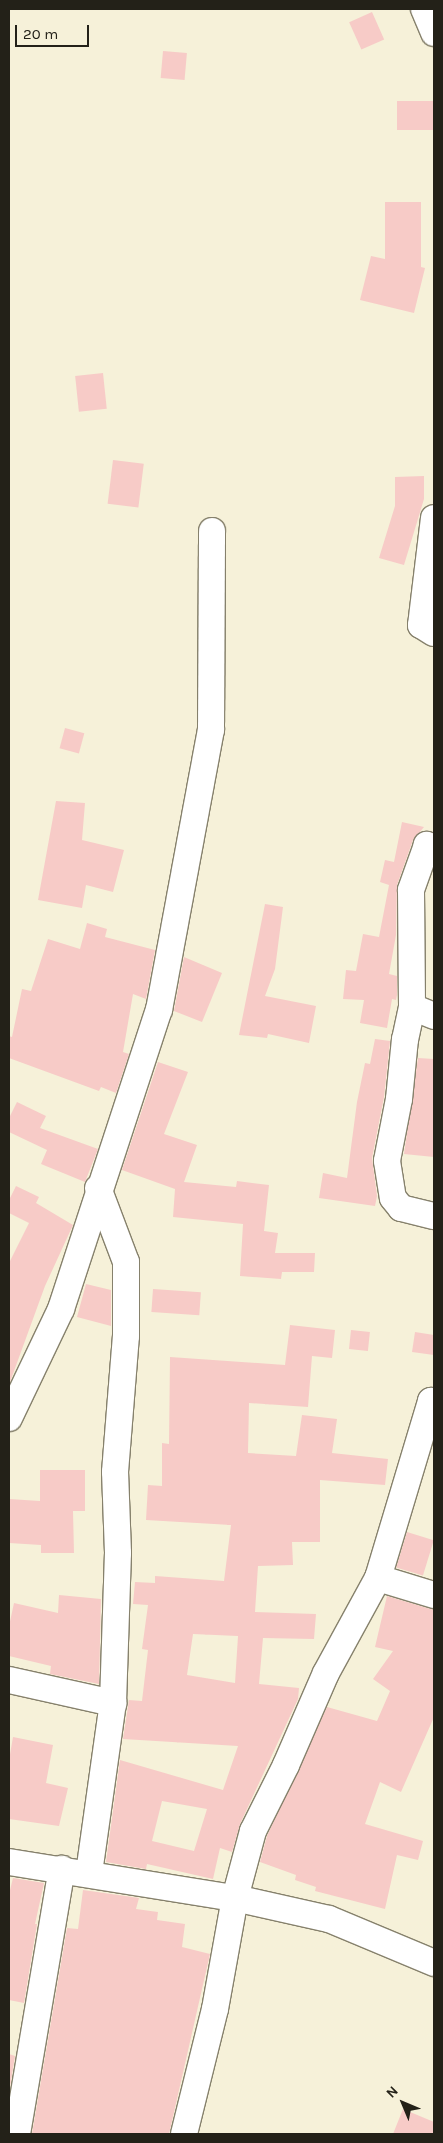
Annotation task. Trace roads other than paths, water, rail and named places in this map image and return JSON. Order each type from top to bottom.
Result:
[{"type":"street","points":[[424,9],[434,33]]},
{"type":"street","points":[[434,518],[421,624],[434,632]]},
{"type":"street","points":[[9,1418],[61,1309],[98,1188],[159,1010],[211,730],[212,531]]},
{"type":"street","points":[[434,848],[426,845],[411,890],[423,1011],[404,1040],[399,1098],[388,1162],[392,1198],[401,1208],[434,1216]]},
{"type":"street","points":[[88,1873],[113,1703],[118,1554],[115,1472],[126,1336],[126,1262],[98,1188]]},
{"type":"street","points":[[184,2134],[215,2009],[235,1898],[253,1831],[326,1673],[378,1578],[431,1401],[434,1402]]},
{"type":"street","points":[[378,1578],[434,1594]]},
{"type":"street","points":[[9,1680],[113,1703]]},
{"type":"street","points":[[9,1862],[88,1873],[235,1898],[329,1919],[434,1963]]},
{"type":"street","points":[[17,2134],[62,1870]]}]
